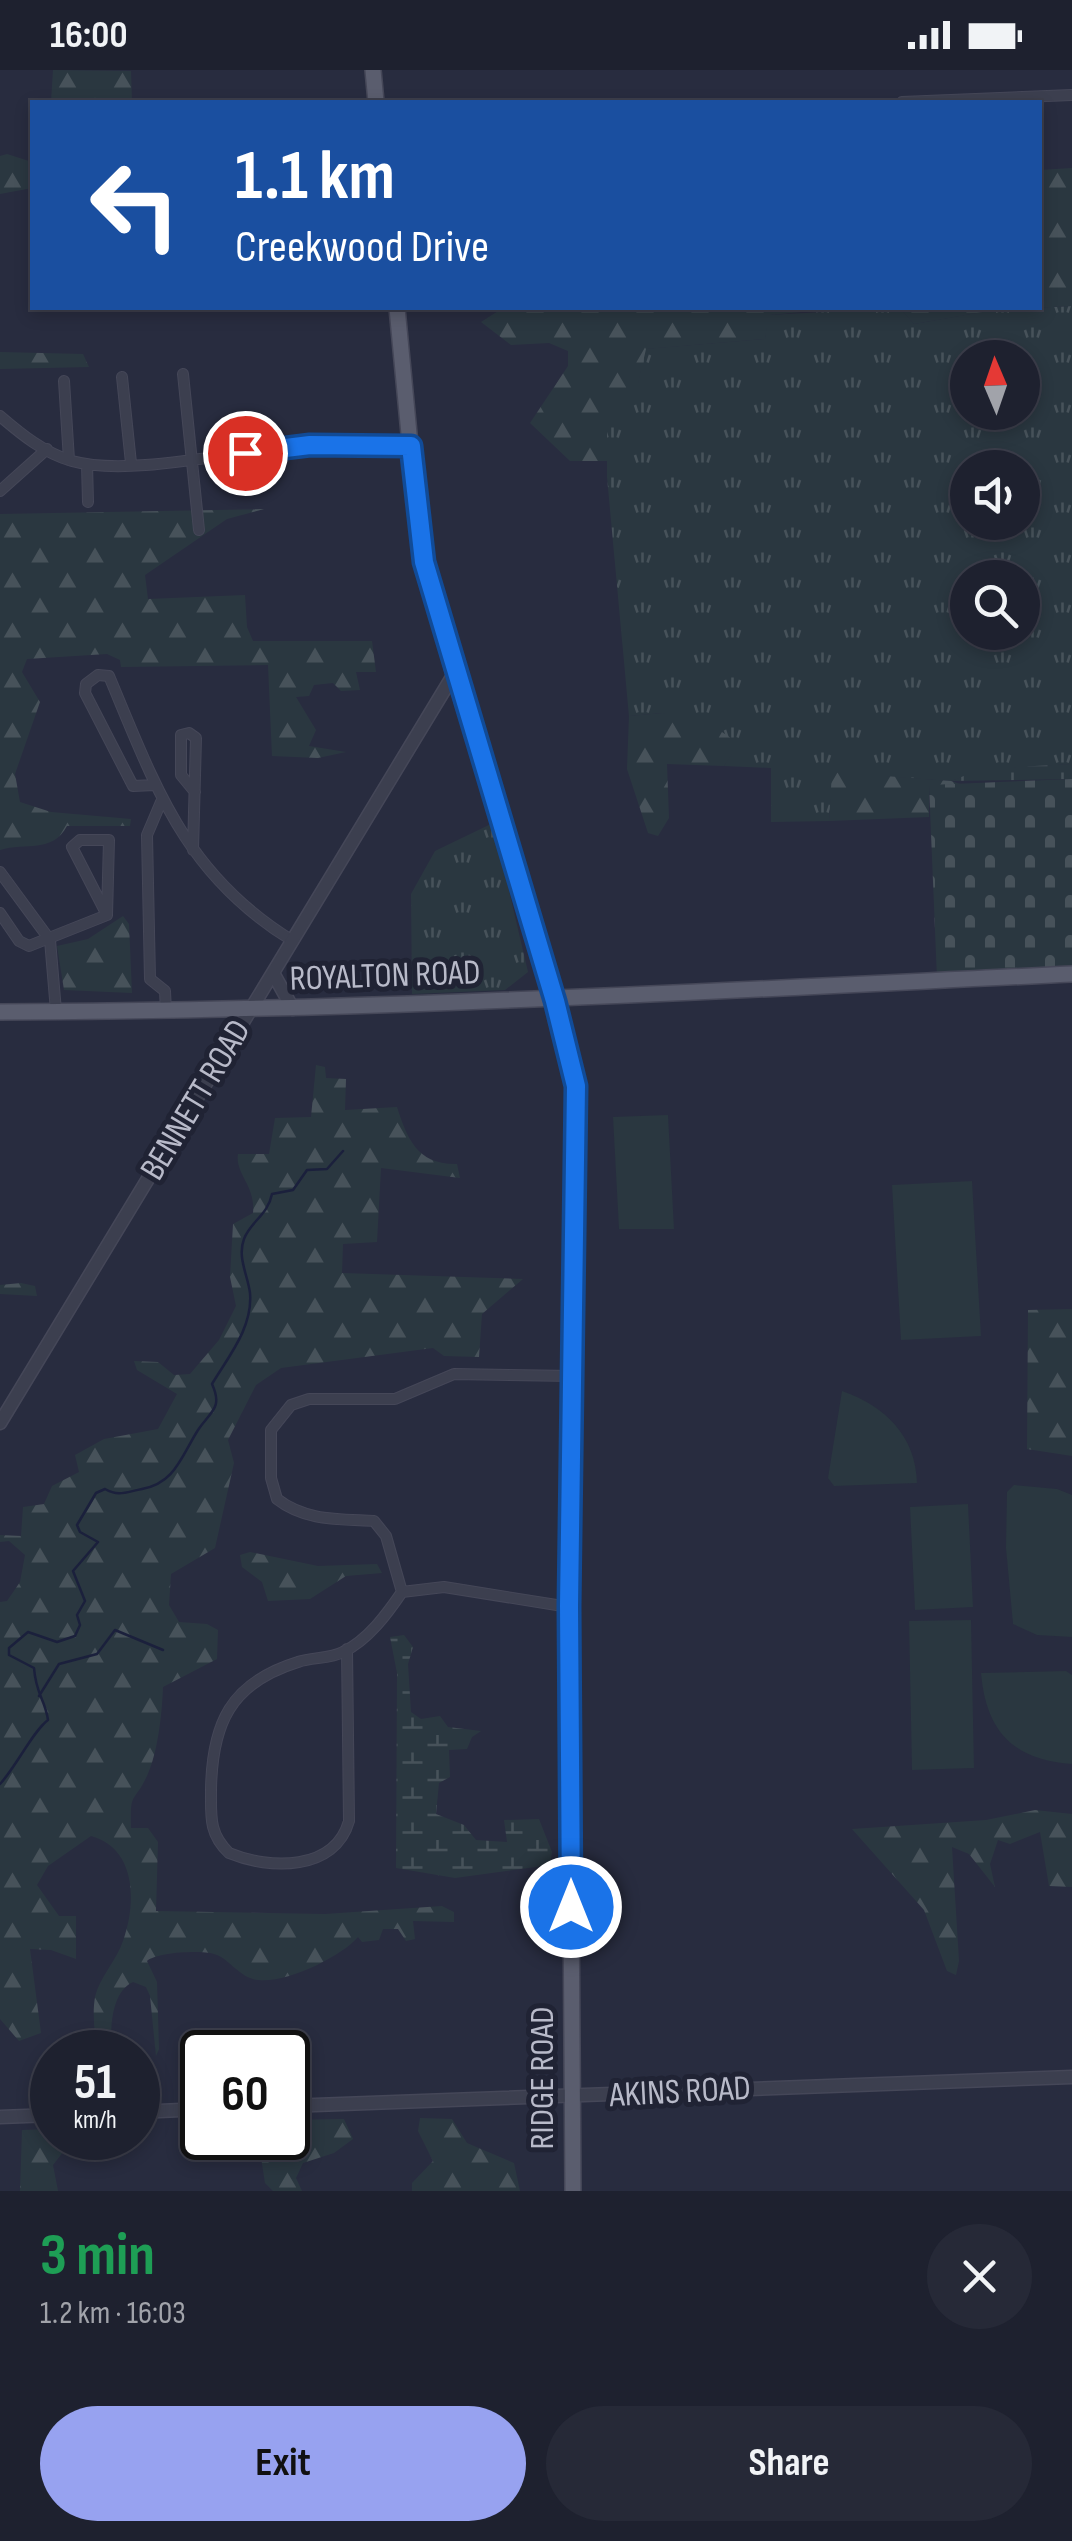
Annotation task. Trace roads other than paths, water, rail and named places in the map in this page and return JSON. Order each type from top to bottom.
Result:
[{"type":"main road","points":[[373,70],[376,100]]},
{"type":"main road","name":"RIDGE ROAD","points":[[396,310],[420,549],[454,674],[555,1001],[576,1086],[569,1606],[573,2191]]},
{"type":"main road","name":"ROYALTON ROAD","points":[[0,1012],[166,1012],[555,1001],[1072,974]]},
{"type":"street","points":[[951,100],[1072,95]]},
{"type":"street","points":[[183,374],[200,530]]},
{"type":"street","points":[[122,376],[131,463]]},
{"type":"street","points":[[64,381],[69,460]]},
{"type":"street","points":[[0,416],[47,449],[87,464],[191,460],[310,445],[411,446]]},
{"type":"street","points":[[0,490],[47,449]]},
{"type":"street","points":[[87,464],[88,502]]},
{"type":"street","name":"BENNETT ROAD","points":[[0,1423],[454,674]]},
{"type":"street","points":[[155,785],[133,786],[85,694],[86,684],[98,676],[109,676],[155,785],[162,802],[193,850],[249,914],[293,941]]},
{"type":"street","points":[[193,850],[195,792],[196,738],[189,733],[181,735],[181,775],[195,792]]},
{"type":"street","points":[[162,802],[147,835],[150,979],[165,991],[166,1012]]},
{"type":"street","points":[[80,840],[109,840],[107,915],[72,848],[80,840]]},
{"type":"street","points":[[0,872],[50,940],[56,1012]]},
{"type":"street","points":[[0,913],[19,941],[28,946],[107,915]]},
{"type":"street","points":[[273,973],[294,1009]]},
{"type":"street","points":[[402,1592],[390,1546],[374,1521],[318,1518],[294,1512],[277,1499],[271,1430],[282,1414],[309,1399],[395,1400],[454,1374],[573,1376]]},
{"type":"street","points":[[347,1649],[349,1821],[345,1834],[332,1852],[296,1862],[244,1860],[230,1853],[211,1826],[212,1750],[219,1724],[234,1700],[258,1680],[297,1662],[347,1649],[384,1618],[402,1592],[444,1587],[569,1606]]},
{"type":"street","name":"AKINS ROAD","points":[[310,2105],[1072,2077]]},
{"type":"street","points":[[0,2117],[30,2116]]},
{"type":"waterway","points":[[0,1784],[48,1720],[34,1668],[9,1655],[9,1648],[28,1632],[57,1642],[75,1636],[80,1625],[77,1615],[85,1601],[73,1571],[98,1542],[80,1532],[77,1525],[96,1493],[105,1489],[123,1493],[153,1486],[176,1467],[214,1409],[212,1384],[248,1318],[250,1293],[242,1253],[247,1233],[267,1208],[272,1194],[293,1190],[307,1170],[327,1169],[343,1151]]},
{"type":"waterway","points":[[39,1696],[59,1664],[97,1654],[115,1630],[163,1650]]}]
